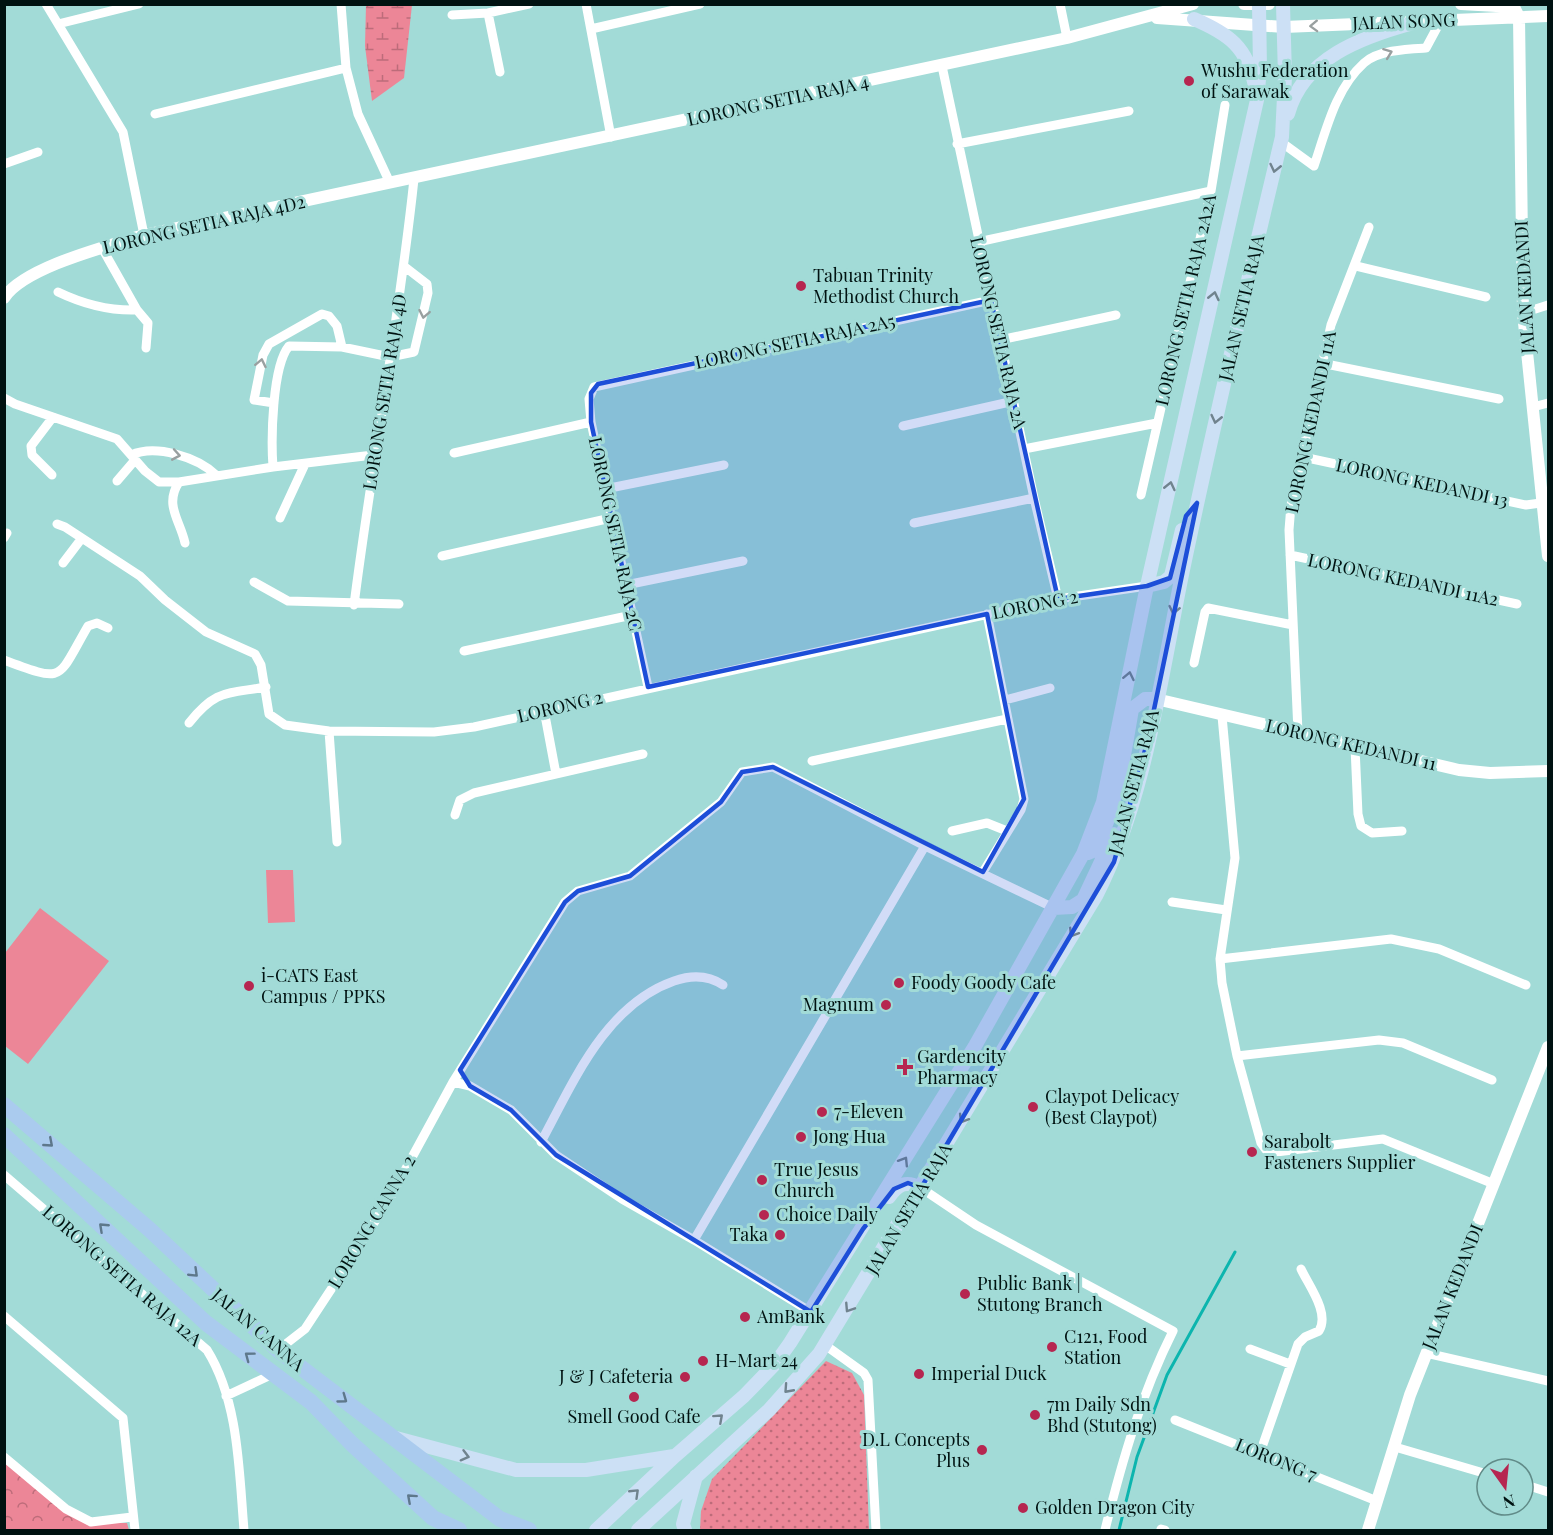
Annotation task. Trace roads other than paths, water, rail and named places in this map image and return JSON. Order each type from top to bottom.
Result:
[{"type":"highway","name":"JALAN CANNA","points":[[4,1105],[149,1229],[278,1350],[500,1519],[529,1530]]},
{"type":"highway","name":"JALAN CANNA","points":[[4,1135],[206,1323],[311,1402],[352,1444],[433,1518],[459,1530]]},
{"type":"highway","points":[[433,1518],[446,1530]]},
{"type":"main road","name":"JALAN SETIA RAJA","points":[[638,1530],[769,1410],[825,1345],[1101,888],[1117,852],[1147,743],[1197,503],[1281,139],[1283,4]]},
{"type":"main road","name":"JALAN SETIA RAJA","points":[[596,1530],[675,1456],[744,1396],[775,1364],[811,1312],[975,1046],[1083,854],[1103,802],[1147,586],[1257,100],[1259,5]]},
{"type":"main road","points":[[1194,12],[1228,35],[1242,52],[1250,67],[1257,100]]},
{"type":"main road","points":[[1281,139],[1291,103],[1303,83],[1321,63],[1356,40],[1413,23]]},
{"type":"main road","points":[[1147,586],[1164,582],[1171,576],[1186,516],[1197,503]]},
{"type":"main road","points":[[1083,854],[1095,850],[1105,831],[1121,769],[1132,709],[1137,702],[1156,699]]},
{"type":"main road","points":[[1054,908],[1072,907],[1083,900],[1111,843],[1134,759],[1147,743]]},
{"type":"main road","points":[[863,1228],[900,1184],[908,1183],[921,1188]]},
{"type":"main road","points":[[388,1436],[516,1470],[586,1470],[675,1456]]},
{"type":"main road","points":[[685,1530],[683,1524],[696,1476]]},
{"type":"street","points":[[46,4],[125,138],[144,236]]},
{"type":"street","points":[[58,24],[139,4]]},
{"type":"street","points":[[341,4],[346,68],[357,114],[390,183]]},
{"type":"street","points":[[452,15],[488,13],[529,4]]},
{"type":"street","points":[[586,4],[611,137]]},
{"type":"street","points":[[591,30],[700,4]]},
{"type":"street","points":[[1060,4],[1067,38]]},
{"type":"street","points":[[1244,4],[1269,4]]},
{"type":"street","points":[[1461,4],[1514,8],[1519,17]]},
{"type":"street","name":"LORONG SETIA RAJA 4","points":[[414,179],[942,66],[1141,19],[1194,12],[1260,26]]},
{"type":"street","points":[[488,13],[500,72]]},
{"type":"street","name":"JALAN SONG","points":[[1260,26],[1413,23],[1548,16]]},
{"type":"street","name":"JALAN KEDANDI","points":[[1519,17],[1523,313],[1545,503],[1548,556]]},
{"type":"street","points":[[1281,139],[1314,166],[1336,100],[1365,62],[1401,48],[1426,48],[1440,22]]},
{"type":"street","name":"LORONG SETIA RAJA 2A","points":[[942,66],[978,242],[1058,599]]},
{"type":"street","points":[[155,114],[346,68]]},
{"type":"street","name":"LORONG SETIA RAJA 2A2A","points":[[1141,495],[1211,191],[1225,105]]},
{"type":"street","points":[[957,144],[1129,111]]},
{"type":"street","points":[[4,164],[38,152]]},
{"type":"street","name":"LORONG SETIA RAJA 4D2","points":[[5,294],[27,278],[102,248],[144,236],[414,179]]},
{"type":"street","name":"LORONG SETIA RAJA 4D","points":[[354,605],[373,455],[405,267],[414,179]]},
{"type":"street","points":[[978,242],[1211,191]]},
{"type":"street","name":"LORONG KEDANDI 11A","points":[[1298,732],[1290,555],[1291,505],[1331,326],[1356,266],[1369,227]]},
{"type":"street","points":[[102,248],[137,310],[148,323],[147,348]]},
{"type":"street","points":[[1356,266],[1486,297]]},
{"type":"street","points":[[273,467],[274,403],[282,360],[289,346],[342,347],[390,357],[414,352],[428,293],[424,281],[405,267]]},
{"type":"street","points":[[58,292],[80,302],[121,310],[137,310]]},
{"type":"street","name":"LORONG SETIA RAJA 2A5","points":[[598,384],[991,300]]},
{"type":"street","points":[[1523,313],[1548,305]]},
{"type":"street","points":[[274,403],[254,400],[263,355],[269,344],[322,314],[329,316],[337,326],[342,347]]},
{"type":"street","points":[[1000,340],[1116,315]]},
{"type":"street","points":[[1322,363],[1499,399]]},
{"type":"street","name":"LORONG SETIA RAJA 2C","points":[[598,384],[589,399],[591,422],[648,687]]},
{"type":"street","points":[[4,398],[117,439],[159,482],[179,482],[273,467],[373,455]]},
{"type":"street","points":[[903,426],[1014,401]]},
{"type":"street","points":[[1533,407],[1548,403]]},
{"type":"street","points":[[52,475],[32,455],[31,446],[53,417]]},
{"type":"street","points":[[454,453],[591,422]]},
{"type":"street","points":[[1024,449],[1157,423]]},
{"type":"street","points":[[117,482],[138,452],[181,456],[206,466],[216,475]]},
{"type":"street","name":"LORONG KEDANDI 13","points":[[1303,457],[1526,505],[1545,503]]},
{"type":"street","points":[[280,518],[305,464]]},
{"type":"street","points":[[605,489],[724,465]]},
{"type":"street","points":[[179,482],[171,498],[172,512],[185,543]]},
{"type":"street","points":[[914,523],[1034,498]]},
{"type":"street","points":[[442,556],[611,518]]},
{"type":"street","name":"LORONG 2","points":[[57,524],[140,576],[165,600],[206,632],[255,654],[261,664],[269,714],[274,720],[298,729],[329,731],[452,730],[1058,599],[1147,586]]},
{"type":"street","points":[[63,563],[82,538]]},
{"type":"street","name":"LORONG KEDANDI 11A2","points":[[1290,555],[1517,604]]},
{"type":"street","points":[[626,585],[743,561]]},
{"type":"street","points":[[254,582],[284,600],[354,605],[399,604]]},
{"type":"street","points":[[1194,663],[1205,612],[1208,608],[1293,625]]},
{"type":"street","points":[[983,872],[1021,810],[1024,799],[987,614]]},
{"type":"street","points":[[464,651],[632,615]]},
{"type":"street","points":[[4,660],[46,675],[55,675],[62,670],[88,626],[97,623],[108,628]]},
{"type":"street","points":[[189,723],[204,704],[218,697],[231,692],[266,687]]},
{"type":"street","points":[[1005,700],[1050,688]]},
{"type":"street","name":"LORONG KEDANDI 11","points":[[1156,699],[1459,770],[1548,771]]},
{"type":"street","points":[[544,710],[556,774]]},
{"type":"street","points":[[1222,716],[1235,858],[1235,872],[1226,910],[1220,959],[1222,983],[1237,1056],[1260,1143],[1266,1150],[1276,1152],[1383,1139],[1494,1184]]},
{"type":"street","points":[[812,761],[1007,719]]},
{"type":"street","points":[[329,731],[337,842]]},
{"type":"street","points":[[1355,747],[1358,814],[1361,826],[1372,832],[1402,831]]},
{"type":"street","points":[[455,815],[460,800],[474,792],[643,754]]},
{"type":"street","name":"LORONG CANNA 2","points":[[278,1350],[305,1329],[353,1256],[391,1196],[460,1070],[565,902],[578,891],[630,876],[721,802],[742,772],[773,767],[925,846],[1054,908]]},
{"type":"street","points":[[952,831],[987,823],[1007,831]]},
{"type":"street","points":[[694,1240],[925,846]]},
{"type":"street","points":[[1172,902],[1226,910]]},
{"type":"street","points":[[1220,959],[1391,939],[1439,950],[1526,985]]},
{"type":"street","points":[[541,1142],[575,1080],[612,1024],[628,1008],[648,993],[687,977],[714,979],[723,985]]},
{"type":"street","points":[[1237,1056],[1379,1040],[1403,1043],[1492,1080]]},
{"type":"street","name":"JALAN KEDANDI","points":[[1368,1530],[1426,1353],[1548,1047]]},
{"type":"street","points":[[460,1070],[470,1086]]},
{"type":"street","points":[[453,1082],[470,1086],[511,1110],[556,1155],[622,1199],[811,1312]]},
{"type":"street","name":"LORONG SETIA RAJA 12A","points":[[4,1175],[207,1350],[220,1374],[233,1426],[244,1530]]},
{"type":"street","points":[[921,1188],[976,1225],[1173,1331],[1159,1358],[1123,1457],[1105,1530]]},
{"type":"street","points":[[1260,1453],[1298,1344],[1305,1337],[1319,1331],[1323,1321],[1322,1312],[1301,1269]]},
{"type":"street","points":[[4,1316],[123,1418],[135,1530]]},
{"type":"street","points":[[825,1345],[864,1373],[868,1380],[876,1530]]},
{"type":"street","points":[[1250,1349],[1290,1364]]},
{"type":"street","points":[[1426,1353],[1548,1381]]},
{"type":"street","points":[[226,1396],[273,1374]]},
{"type":"street","name":"LORONG 7","points":[[1175,1420],[1377,1501]]},
{"type":"street","points":[[1395,1447],[1475,1470]]},
{"type":"street","points":[[4,1456],[66,1509],[91,1522],[132,1517]]},
{"type":"waterway","points":[[1119,1530],[1137,1457],[1167,1375],[1235,1252]]},
{"type":"place","name":"Wushu Federation of Sarawak","points":[[1189,81]]},
{"type":"place","name":"Tabuan Trinity Methodist Church","points":[[801,286]]},
{"type":"place","name":"Foody Goody Cafe","points":[[899,983]]},
{"type":"place","name":"i-CATS East Campus / PPKS","points":[[249,986]]},
{"type":"place","name":"Magnum","points":[[886,1005]]},
{"type":"place","name":"Gardencity Pharmacy","points":[[905,1067]]},
{"type":"place","name":"Claypot Delicacy (Best Claypot)","points":[[1033,1107]]},
{"type":"place","name":"7-Eleven","points":[[822,1112]]},
{"type":"place","name":"Jong Hua","points":[[801,1137]]},
{"type":"place","name":"Sarabolt Fasteners Supplier","points":[[1252,1152]]},
{"type":"place","name":"True Jesus Church","points":[[762,1180]]},
{"type":"place","name":"Choice Daily","points":[[764,1215]]},
{"type":"place","name":"Taka","points":[[780,1235]]},
{"type":"place","name":"Public Bank | Stutong Branch","points":[[965,1294]]},
{"type":"place","name":"AmBank","points":[[745,1317]]},
{"type":"place","name":"C121, Food Station","points":[[1052,1347]]},
{"type":"place","name":"H-Mart 24","points":[[703,1361]]},
{"type":"place","name":"Imperial Duck","points":[[919,1374]]},
{"type":"place","name":"J & J Cafeteria","points":[[685,1377]]},
{"type":"place","name":"Smell Good Cafe","points":[[634,1397]]},
{"type":"place","name":"7m Daily Sdn Bhd (Stutong)","points":[[1035,1415]]},
{"type":"place","name":"D.L Concepts Plus","points":[[982,1450]]},
{"type":"place","name":"Golden Dragon City","points":[[1023,1508]]}]
